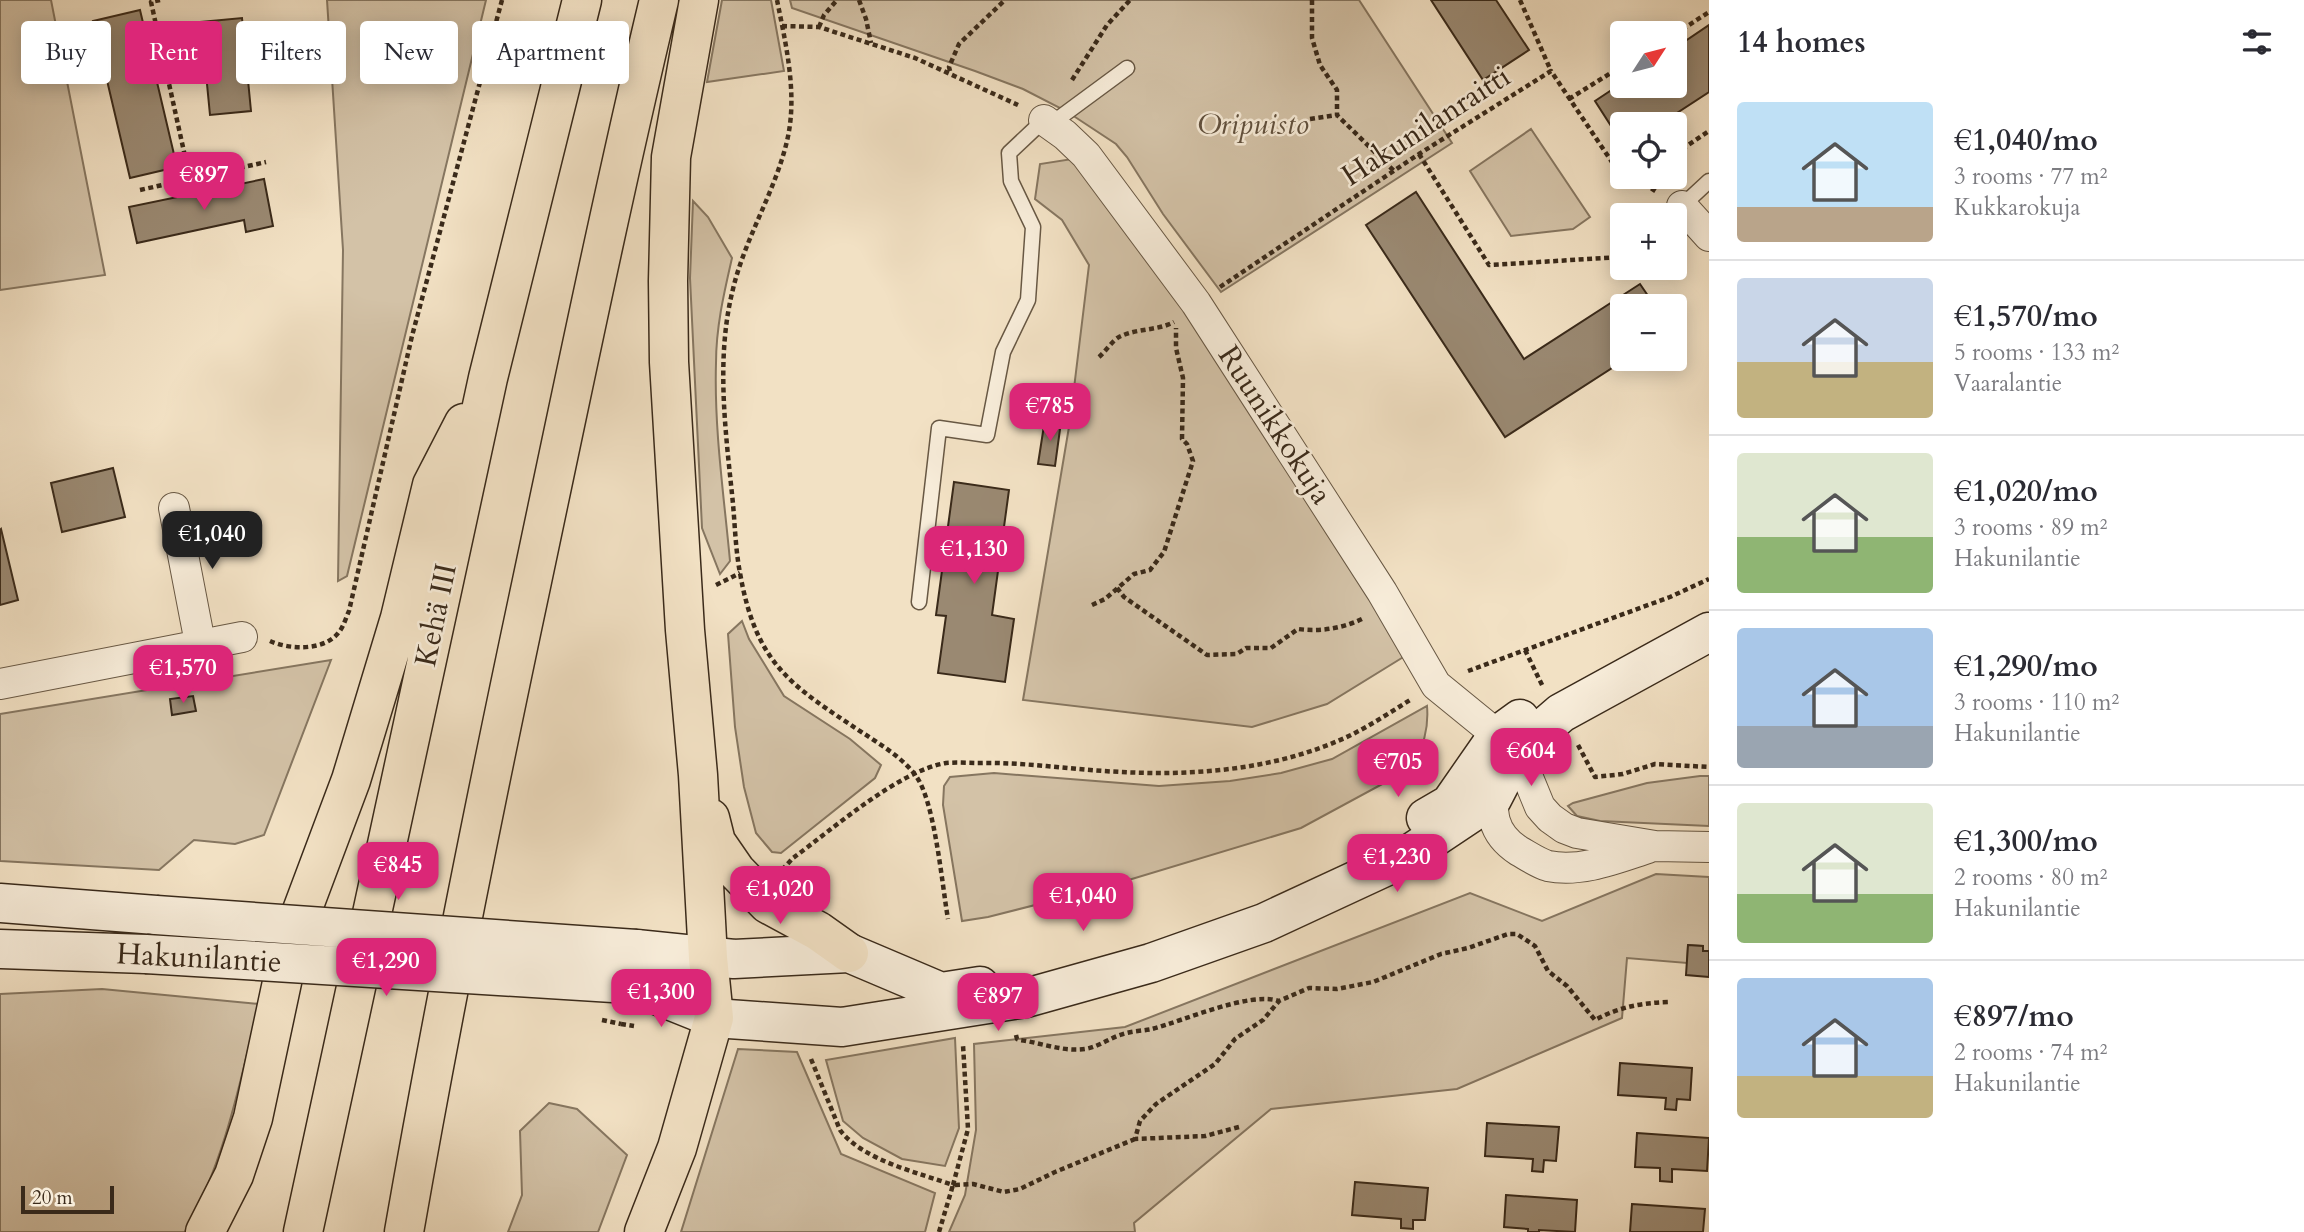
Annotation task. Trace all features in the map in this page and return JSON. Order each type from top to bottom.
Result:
[{"type":"highway","name":"Kehä III","points":[[303,1232],[488,378],[582,0]]},
{"type":"highway","points":[[404,1232],[432,1071],[485,801],[608,215],[659,0]]},
{"type":"highway","points":[[644,1232],[677,1148],[714,1018],[698,775],[685,630],[669,362],[671,157],[699,0]]},
{"type":"highway","points":[[205,1232],[234,1175],[253,1118],[292,940],[355,767],[400,618],[432,485],[488,378]]},
{"type":"highway","points":[[698,775],[716,842],[736,871],[768,904],[818,931],[849,953]]},
{"type":"main road","name":"Hakunilantie","points":[[0,949],[633,966],[708,958],[849,953],[941,992],[1046,976],[1230,916],[1314,881],[1450,804],[1548,698],[1709,624]]},
{"type":"main road","name":"Hakunilantie","points":[[0,903],[156,915],[633,966],[714,1018],[842,1027],[1039,995],[1151,962],[1264,923],[1402,859],[1492,799],[1507,743],[1709,632]]},
{"type":"street","name":"Ruunikkokuja","points":[[1047,122],[1086,155],[1196,303],[1390,606],[1436,685],[1507,743]]},
{"type":"street","points":[[1687,212],[1709,236]]},
{"type":"street","points":[[174,508],[200,643]]},
{"type":"street","points":[[0,684],[200,643],[242,637]]},
{"type":"street","points":[[1507,743],[1540,807],[1557,823],[1577,833],[1656,846],[1709,847]]},
{"type":"street","points":[[1492,799],[1497,832],[1515,848],[1545,865],[1566,868],[1599,863],[1656,846]]},
{"type":"lane","points":[[919,602],[939,428],[987,435],[1003,352],[1028,300],[1033,227],[1011,181],[1009,153],[1047,122],[1127,68]]},
{"type":"lane","points":[[1685,203],[1709,181]]},
{"type":"path","points":[[160,0],[151,2],[190,179]]},
{"type":"path","points":[[242,637],[260,636],[278,645],[308,648],[325,643],[339,632],[349,611],[412,336],[502,0]]},
{"type":"path","points":[[777,0],[792,97],[788,139],[776,176],[749,237],[733,290],[724,353],[728,452],[740,573],[747,611],[755,630],[785,676],[816,703],[890,751],[915,774],[929,805],[948,919]]},
{"type":"path","points":[[819,27],[824,15],[837,0]]},
{"type":"path","points":[[859,0],[871,44]]},
{"type":"path","points":[[950,72],[948,67],[959,44],[1005,0]]},
{"type":"path","points":[[782,26],[819,27],[950,72],[1047,122],[1107,25],[1130,0]]},
{"type":"path","points":[[1312,0],[1312,38],[1320,65],[1336,90],[1337,115],[1394,171]]},
{"type":"path","points":[[1520,0],[1551,71]]},
{"type":"path","points":[[1687,26],[1709,12]]},
{"type":"path","name":"Hakunilanraitti","points":[[1196,303],[1419,154],[1551,71],[1610,159]]},
{"type":"path","points":[[1569,99],[1610,73]]},
{"type":"path","points":[[1310,119],[1337,115]]},
{"type":"path","points":[[1687,146],[1709,131]]},
{"type":"path","points":[[1419,154],[1489,265],[1610,258]]},
{"type":"path","points":[[141,190],[266,162]]},
{"type":"path","points":[[1092,605],[1105,599],[1134,574],[1150,570],[1164,552],[1193,461],[1187,443],[1182,439],[1183,378],[1176,348],[1176,321],[1159,328],[1141,328],[1119,337],[1099,357]]},
{"type":"path","points":[[716,585],[740,573]]},
{"type":"path","points":[[780,872],[793,858],[891,787],[915,774],[945,763],[1016,762],[1121,772],[1182,773],[1229,770],[1284,759],[1353,734],[1457,675],[1670,597],[1709,579]]},
{"type":"path","points":[[1117,588],[1124,597],[1207,655],[1237,654],[1246,648],[1271,648],[1298,629],[1315,632],[1352,624],[1390,606]]},
{"type":"path","points":[[1595,777],[1623,774],[1655,764],[1709,767]]},
{"type":"path","points":[[1135,1139],[1140,1121],[1156,1104],[1215,1064],[1234,1039],[1262,1020],[1279,1001],[1309,988],[1337,989],[1373,982],[1441,954],[1508,934],[1517,934],[1535,946],[1548,971],[1567,986],[1594,1020],[1627,1006],[1668,1002]]},
{"type":"path","points":[[1024,1029],[1017,1033],[1017,1039],[1047,1046],[1090,1048],[1121,1034],[1154,1028],[1240,1001],[1279,1001]]},
{"type":"path","points":[[939,1232],[968,1129],[963,1045]]},
{"type":"path","points":[[809,1053],[845,1137],[856,1146],[901,1168],[953,1185],[973,1184],[1004,1192],[1020,1189],[1135,1139],[1205,1136],[1239,1127]]},
{"type":"green space","points":[[0,0],[51,0],[55,21],[21,21],[21,84],[67,84],[105,275],[0,290]]},
{"type":"green space","points":[[327,0],[486,0],[481,21],[472,21],[472,58],[347,576],[338,581],[343,250],[332,84],[346,84],[346,21],[328,21]]},
{"type":"green space","points":[[722,0],[771,0],[784,71],[707,82]]},
{"type":"green space","name":"Oripuisto","points":[[790,0],[1359,0],[1452,143],[1221,292],[1163,214],[1116,144],[1066,111],[1023,89],[792,8]]},
{"type":"green space","points":[[1531,129],[1590,217],[1573,229],[1511,236],[1470,171]]},
{"type":"green space","points":[[1072,159],[1224,363],[1405,656],[1327,704],[1252,727],[1023,700],[1070,421],[1089,265],[1062,220],[1035,199],[1040,164]]},
{"type":"green space","points":[[693,201],[708,217],[732,258],[716,350],[718,438],[730,561],[720,574],[702,528],[690,278]]},
{"type":"green space","points":[[742,621],[749,639],[784,696],[850,739],[881,765],[875,778],[781,853],[772,852],[756,833],[744,787],[735,727],[728,634]]},
{"type":"green space","points":[[331,660],[264,835],[235,844],[194,840],[159,870],[0,861],[0,714]]},
{"type":"green space","points":[[1427,706],[1424,738],[1412,768],[1301,828],[1102,888],[962,921],[943,805],[944,786],[950,777],[994,773],[1159,786],[1230,781],[1281,773],[1332,759]]},
{"type":"green space","points":[[1709,776],[1709,826],[1600,821],[1577,816],[1568,806],[1647,783]]},
{"type":"green space","points":[[1656,874],[1709,877],[1709,951],[1703,951],[1703,946],[1688,945],[1687,963],[1627,958],[1622,1018],[1457,1089],[1271,1109],[1134,1223],[1135,1232],[949,1232],[965,1195],[976,1130],[974,1044],[1125,1027],[1470,893],[1542,921]]},
{"type":"green space","points":[[102,989],[259,1004],[230,1121],[211,1177],[185,1232],[0,1232],[0,994]]},
{"type":"green space","points":[[955,1038],[959,1128],[945,1166],[902,1159],[863,1138],[843,1121],[826,1060]]},
{"type":"green space","points":[[738,1049],[797,1052],[841,1154],[935,1193],[925,1232],[681,1232]]},
{"type":"green space","points":[[549,1103],[577,1109],[627,1155],[598,1232],[508,1232],[522,1195],[520,1131]]},
{"type":"building","points":[[1431,0],[1496,0],[1529,50],[1483,80]]},
{"type":"building","points":[[140,10],[143,21],[125,21],[125,84],[157,84],[177,167],[130,178],[108,84],[111,84],[111,21],[93,21]]},
{"type":"building","points":[[242,18],[242,21],[236,21],[236,84],[248,84],[251,111],[210,115],[207,84],[222,84],[222,21],[211,21]]},
{"type":"building","points":[[1709,25],[1709,92],[1678,112],[1610,112],[1610,124],[1595,101],[1610,91],[1610,98],[1687,98],[1687,40]]},
{"type":"building","points":[[264,179],[273,226],[246,232],[244,220],[137,243],[129,207]]},
{"type":"building","points":[[1416,192],[1524,359],[1610,303],[1610,369],[1505,437],[1366,225]]},
{"type":"building","points":[[1640,284],[1647,294],[1625,294]]},
{"type":"building","points":[[1045,419],[1061,422],[1055,466],[1038,464]]},
{"type":"building","points":[[113,468],[125,517],[62,532],[51,483]]},
{"type":"building","points":[[954,482],[1009,490],[992,615],[1014,619],[1005,682],[938,673],[946,616],[936,615]]},
{"type":"building","points":[[0,530],[18,600],[0,605]]},
{"type":"building","points":[[193,696],[196,711],[172,715],[170,699]]},
{"type":"building","points":[[1688,945],[1703,946],[1703,951],[1709,951],[1709,977],[1686,975]]},
{"type":"building","points":[[1620,1063],[1692,1068],[1690,1100],[1677,1099],[1676,1110],[1665,1109],[1666,1098],[1618,1095]]},
{"type":"building","points":[[1487,1123],[1559,1127],[1556,1161],[1544,1160],[1543,1172],[1532,1171],[1533,1159],[1485,1156]]},
{"type":"building","points":[[1637,1133],[1709,1138],[1707,1171],[1672,1169],[1672,1182],[1660,1181],[1660,1168],[1635,1167]]},
{"type":"building","points":[[1355,1182],[1428,1188],[1425,1220],[1413,1220],[1413,1229],[1401,1228],[1401,1219],[1352,1215]]},
{"type":"building","points":[[1506,1195],[1577,1200],[1575,1232],[1528,1232],[1528,1229],[1504,1227]]},
{"type":"building","points":[[1632,1204],[1705,1209],[1703,1232],[1630,1232]]}]
